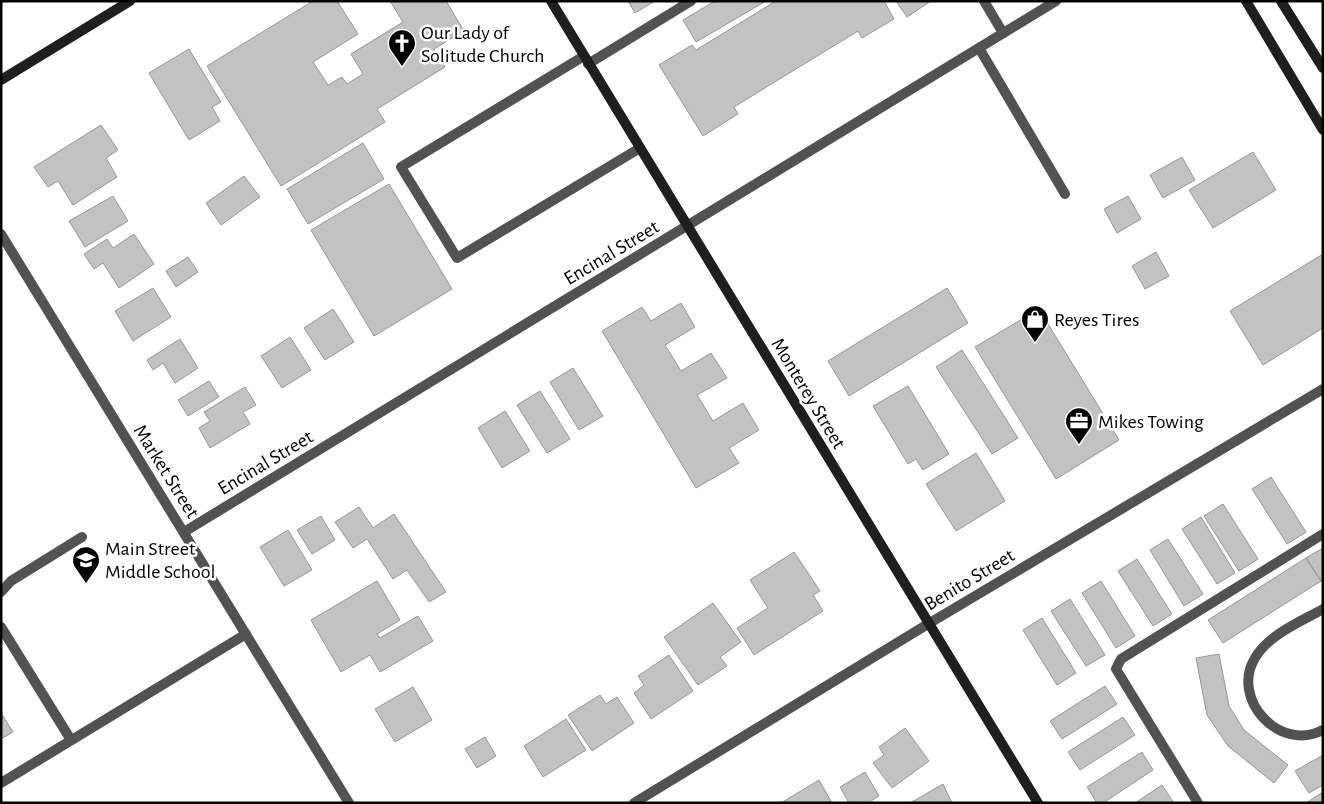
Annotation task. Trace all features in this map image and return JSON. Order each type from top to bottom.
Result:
[{"type":"street","points":[[1,80],[130,1]]},
{"type":"street","name":"Monterey Street","points":[[551,1],[1038,803]]},
{"type":"street","points":[[640,148],[457,258],[401,167],[691,1]]},
{"type":"street","points":[[984,1],[1003,34]]},
{"type":"street","name":"Encinal Street","points":[[184,532],[1056,1]]},
{"type":"street","points":[[1246,1],[1323,130]]},
{"type":"street","points":[[1281,1],[1323,68]]},
{"type":"street","points":[[979,48],[1065,194]]},
{"type":"street","name":"Market Street","points":[[1,234],[349,803]]},
{"type":"street","name":"Benito Street","points":[[634,803],[928,624],[1323,389]]},
{"type":"street","points":[[1198,803],[1116,669],[1121,659],[1323,534]]},
{"type":"street","points":[[1,592],[11,580],[82,537]]},
{"type":"street","points":[[1323,609],[1265,644],[1254,659],[1248,676],[1250,694],[1256,711],[1268,724],[1284,732],[1302,735],[1323,730]]},
{"type":"street","points":[[1,628],[71,740]]},
{"type":"street","points":[[1,783],[246,634]]},
{"type":"building","points":[[313,1],[337,1],[358,34],[313,62],[328,85],[342,77],[347,84],[363,74],[351,54],[403,22],[390,1],[446,1],[464,31],[434,49],[445,67],[377,109],[385,122],[281,186],[207,66]]},
{"type":"building","points":[[628,1],[655,1],[635,13]]},
{"type":"building","points":[[715,1],[766,1],[696,42],[683,20]]},
{"type":"building","points":[[776,1],[884,1],[894,19],[862,38],[858,31],[734,107],[738,114],[703,136],[659,65],[692,45],[696,50]]},
{"type":"building","points":[[896,1],[931,1],[907,17]]},
{"type":"building","points":[[189,49],[221,102],[212,107],[220,121],[189,140],[149,73]]},
{"type":"building","points":[[101,125],[118,150],[106,158],[117,177],[73,205],[58,181],[48,187],[34,167]]},
{"type":"building","points":[[363,143],[384,179],[308,224],[287,189]]},
{"type":"building","points":[[1253,152],[1276,190],[1213,228],[1189,190]]},
{"type":"building","points":[[1182,157],[1195,180],[1163,198],[1150,175]]},
{"type":"building","points":[[244,176],[260,197],[221,225],[206,203]]},
{"type":"building","points":[[389,184],[452,289],[374,336],[311,230]]},
{"type":"building","points":[[113,196],[128,221],[85,247],[69,221]]},
{"type":"building","points":[[1128,196],[1141,219],[1117,233],[1104,209]]},
{"type":"building","points":[[134,234],[154,264],[119,288],[103,263],[94,269],[84,254],[107,239],[113,248]]},
{"type":"building","points":[[1156,252],[1169,276],[1145,289],[1132,266]]},
{"type":"building","points":[[1323,254],[1323,328],[1263,365],[1230,311]]},
{"type":"building","points":[[188,257],[198,272],[176,287],[166,271]]},
{"type":"building","points":[[153,288],[171,317],[133,341],[115,311]]},
{"type":"building","points":[[947,288],[968,323],[849,396],[828,361]]},
{"type":"building","points":[[681,303],[695,327],[665,345],[681,371],[711,353],[727,378],[697,395],[713,421],[743,403],[759,430],[729,448],[739,463],[696,488],[602,331],[642,307],[651,321]]},
{"type":"building","points":[[333,309],[354,342],[325,360],[304,328]]},
{"type":"building","points":[[1039,309],[1119,440],[1056,479],[975,347]]},
{"type":"building","points":[[290,337],[311,370],[282,388],[261,356]]},
{"type":"building","points":[[180,339],[198,368],[175,383],[163,363],[153,370],[147,360]]},
{"type":"building","points":[[962,350],[1018,438],[992,454],[936,367]]},
{"type":"building","points":[[573,368],[603,416],[579,430],[550,382]]},
{"type":"building","points":[[209,381],[219,397],[188,416],[178,400]]},
{"type":"building","points":[[908,386],[949,454],[923,470],[916,459],[908,464],[873,406]]},
{"type":"building","points":[[245,387],[256,405],[243,412],[250,424],[210,448],[199,428],[210,421],[204,412]]},
{"type":"building","points":[[540,391],[570,439],[547,453],[517,405]]},
{"type":"building","points":[[505,411],[530,451],[502,468],[478,428]]},
{"type":"building","points":[[976,453],[1005,501],[956,531],[926,484]]},
{"type":"building","points":[[1271,477],[1306,532],[1287,544],[1252,489]]},
{"type":"building","points":[[1223,504],[1258,559],[1239,571],[1204,516]]},
{"type":"building","points":[[359,507],[373,528],[394,514],[446,592],[429,602],[407,570],[393,579],[367,539],[353,548],[335,522]]},
{"type":"building","points":[[321,516],[335,540],[312,554],[297,530]]},
{"type":"building","points":[[1201,517],[1235,573],[1217,584],[1182,529]]},
{"type":"building","points":[[288,530],[312,570],[284,586],[260,547]]},
{"type":"building","points":[[1168,539],[1203,594],[1184,606],[1150,550]]},
{"type":"building","points":[[1323,548],[1323,580],[1321,581],[1306,558]]},
{"type":"building","points":[[794,552],[820,591],[813,595],[823,611],[754,655],[737,628],[768,608],[750,580]]},
{"type":"building","points":[[1306,558],[1321,581],[1223,643],[1208,620]]},
{"type":"building","points":[[1137,559],[1172,614],[1153,626],[1118,571]]},
{"type":"building","points":[[377,581],[400,620],[377,634],[380,638],[418,616],[433,641],[380,672],[370,655],[341,672],[311,620]]},
{"type":"building","points":[[1101,581],[1135,636],[1116,648],[1082,593]]},
{"type":"building","points":[[1070,599],[1105,655],[1086,666],[1051,611]]},
{"type":"building","points":[[713,603],[741,642],[720,657],[727,666],[698,685],[664,637]]},
{"type":"building","points":[[1042,618],[1076,673],[1057,685],[1023,630]]},
{"type":"building","points":[[1219,654],[1229,706],[1244,730],[1288,765],[1274,783],[1228,746],[1207,715],[1196,658]]},
{"type":"building","points":[[669,655],[693,691],[651,719],[634,693],[644,685],[638,676]]},
{"type":"building","points":[[1105,686],[1117,704],[1062,739],[1050,721]]},
{"type":"building","points":[[413,687],[432,720],[395,742],[375,709]]},
{"type":"building","points":[[600,695],[606,704],[617,697],[634,723],[592,751],[568,715]]},
{"type":"building","points":[[1,713],[13,732],[1,739]]},
{"type":"building","points":[[1123,717],[1135,735],[1080,770],[1068,752]]},
{"type":"building","points":[[566,719],[586,750],[543,777],[524,746]]},
{"type":"building","points":[[905,728],[929,761],[892,788],[873,763],[884,755],[879,747]]},
{"type":"building","points":[[485,737],[496,756],[477,768],[465,749]]},
{"type":"building","points":[[1142,752],[1153,770],[1103,803],[1097,803],[1087,787]]},
{"type":"building","points":[[1323,755],[1323,785],[1309,793],[1295,771]]},
{"type":"building","points":[[865,772],[879,796],[868,803],[849,803],[840,787]]},
{"type":"building","points":[[819,780],[832,803],[781,803]]},
{"type":"building","points":[[943,784],[952,803],[910,803]]},
{"type":"building","points":[[1162,785],[1174,803],[1135,803]]},
{"type":"building","points":[[1323,792],[1323,803],[1306,803]]},
{"type":"place","name":"Our Lady of Solitude Church","points":[[402,67]]},
{"type":"place","name":"Reyes Tires","points":[[1035,343]]},
{"type":"place","name":"Mikes Towing","points":[[1079,445]]},
{"type":"place","name":"Main Street Middle School","points":[[86,584]]}]
